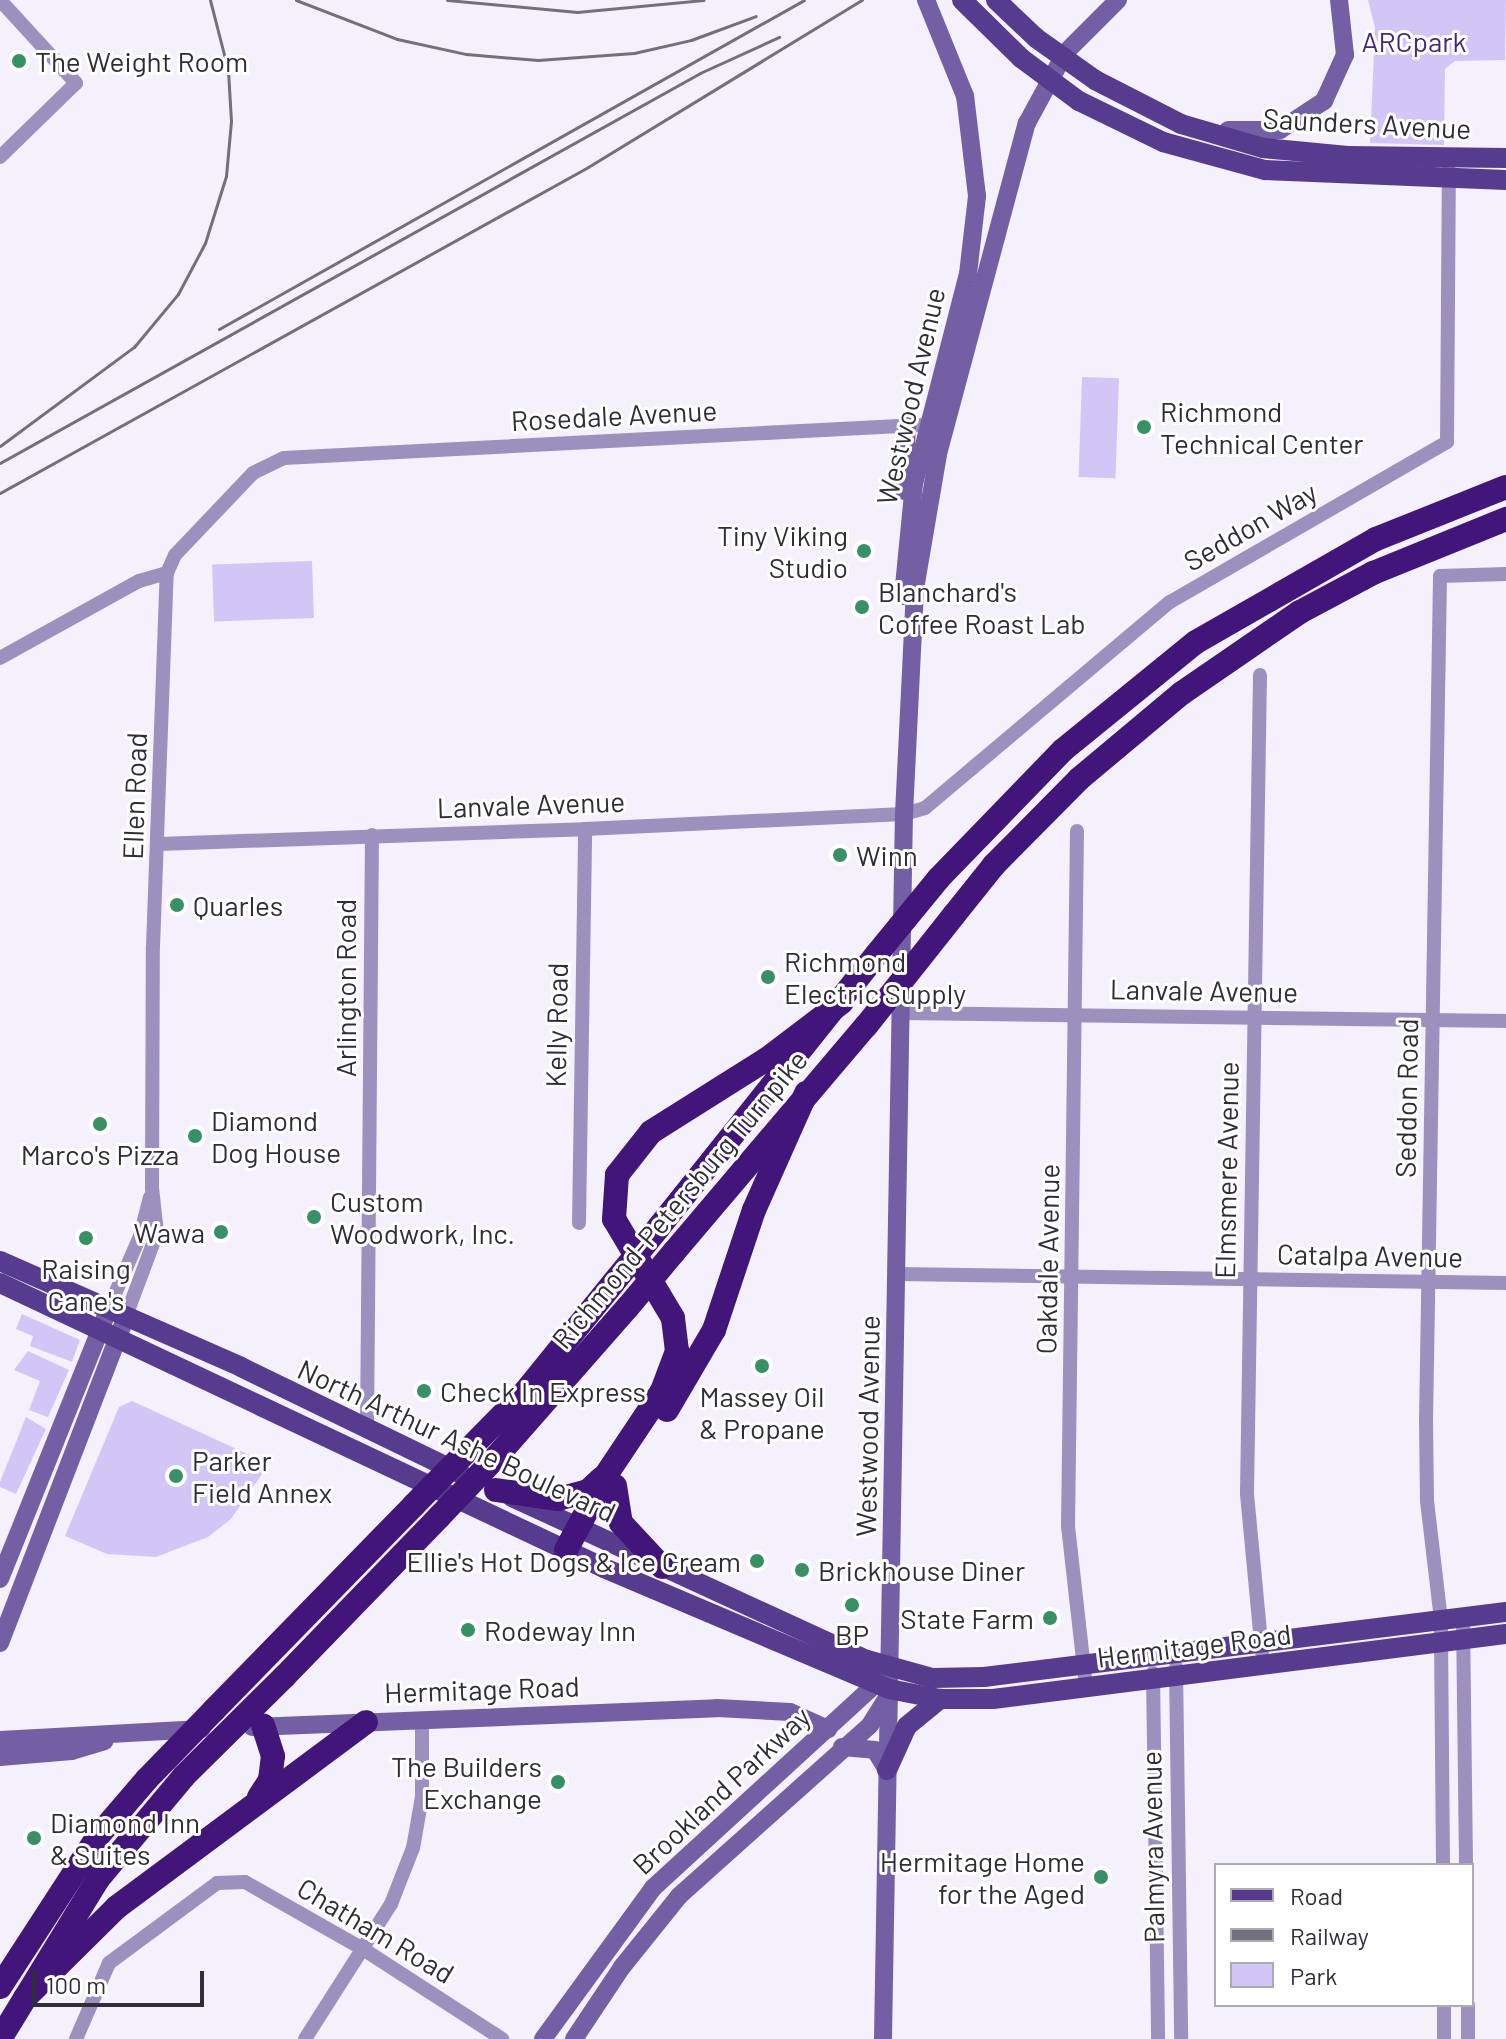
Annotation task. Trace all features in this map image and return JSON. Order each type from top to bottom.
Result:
[{"type":"highway","name":"Richmond-Petersburg Turnpike","points":[[0,1987],[98,1836],[147,1779],[525,1392],[939,878],[1063,750],[1196,642],[1376,539],[1506,487]]},
{"type":"highway","name":"Richmond-Petersburg Turnpike","points":[[0,2039],[98,1879],[184,1776],[497,1456],[866,1026],[994,865],[1079,779],[1182,693],[1300,612],[1373,573],[1506,519]]},
{"type":"highway","points":[[570,1551],[668,1380],[678,1340],[673,1318],[614,1219],[617,1175],[651,1132],[767,1059],[842,1002]]},
{"type":"highway","points":[[496,1490],[571,1498],[610,1480],[709,1341],[754,1210],[806,1093]]},
{"type":"highway","points":[[610,1480],[621,1523],[662,1567]]},
{"type":"highway","points":[[25,1998],[117,1907],[366,1722]]},
{"type":"highway","points":[[252,1804],[265,1790],[272,1767],[272,1744],[263,1726]]},
{"type":"main road","name":"Westwood Avenue","points":[[904,814],[899,800],[906,551],[937,424],[968,274],[977,196],[968,108],[926,0]]},
{"type":"main road","points":[[962,0],[1021,58],[1079,101],[1163,142],[1244,166],[1317,176],[1506,180]]},
{"type":"main road","name":"Saunders Avenue","points":[[996,0],[1036,38],[1095,80],[1150,110],[1201,132],[1263,148],[1506,158]]},
{"type":"main road","name":"Westwood Avenue","points":[[890,1668],[904,814],[914,599],[937,424],[1027,123],[1065,53],[1118,0]]},
{"type":"main road","points":[[1150,110],[1250,134],[1280,130],[1304,118],[1324,101],[1340,73],[1346,36],[1339,0]]},
{"type":"main road","points":[[906,551],[907,425]]},
{"type":"main road","name":"North Arthur Ashe Boulevard","points":[[0,1261],[244,1398],[570,1551],[883,1687]]},
{"type":"main road","name":"North Arthur Ashe Boulevard","points":[[0,1283],[113,1323],[367,1430],[662,1567],[890,1668]]},
{"type":"main road","points":[[0,1579],[46,1462],[113,1323]]},
{"type":"main road","points":[[0,1643],[42,1536],[113,1323]]},
{"type":"main road","points":[[244,1398],[348,1437],[367,1430]]},
{"type":"main road","points":[[42,1536],[33,1526],[46,1482],[46,1462]]},
{"type":"main road","name":"Hermitage Road","points":[[883,1687],[940,1699],[1086,1687],[1176,1675],[1262,1654],[1441,1620],[1506,1612]]},
{"type":"main road","name":"Hermitage Road","points":[[890,1668],[957,1679],[1175,1654],[1262,1654],[1441,1642],[1506,1634]]},
{"type":"main road","name":"Brookland Parkway","points":[[574,2039],[622,1967],[679,1896],[878,1714],[890,1668]]},
{"type":"main road","points":[[883,1687],[887,1770],[883,2039]]},
{"type":"main road","name":"Brookland Parkway","points":[[543,2039],[653,1888],[828,1729],[883,1687]]},
{"type":"main road","points":[[887,1770],[903,1732],[940,1699]]},
{"type":"main road","name":"Hermitage Road","points":[[0,1740],[717,1708],[790,1712],[828,1729]]},
{"type":"main road","name":"Hermitage Road","points":[[0,1757],[72,1751],[134,1732]]},
{"type":"main road","points":[[842,1747],[875,1750],[887,1770]]},
{"type":"street","points":[[0,0],[76,83],[0,157]]},
{"type":"street","name":"Seddon Way","points":[[904,814],[933,804],[1170,602],[1447,442],[1449,157]]},
{"type":"street","name":"Rosedale Avenue","points":[[167,573],[175,555],[244,482],[284,458],[937,424]]},
{"type":"street","points":[[0,658],[139,581],[167,573]]},
{"type":"street","name":"Ellen Road","points":[[113,1323],[152,1188],[153,947],[167,573]]},
{"type":"street","name":"Seddon Road","points":[[1443,1863],[1441,1620],[1427,1501],[1440,576],[1506,574]]},
{"type":"street","name":"Elmsmere Avenue","points":[[1260,675],[1248,1522],[1262,1654]]},
{"type":"street","name":"Lanvale Avenue","points":[[159,844],[904,814]]},
{"type":"street","name":"Kelly Road","points":[[579,1223],[585,829]]},
{"type":"street","name":"Oakdale Avenue","points":[[1077,831],[1069,1549],[1086,1687]]},
{"type":"street","name":"Arlington Road","points":[[367,1430],[372,835]]},
{"type":"street","name":"Lanvale Avenue","points":[[901,1013],[1506,1021]]},
{"type":"street","name":"Catalpa Avenue","points":[[897,1274],[1506,1283]]},
{"type":"street","points":[[1463,1618],[1466,1863]]},
{"type":"street","name":"Palmyra Avenue","points":[[1175,1654],[1181,2039]]},
{"type":"street","name":"Palmyra Avenue","points":[[1153,1657],[1158,2039]]},
{"type":"street","points":[[305,2039],[391,1904],[413,1848],[422,1797],[422,1719]]},
{"type":"street","name":"Chatham Road","points":[[76,2039],[109,1963],[217,1883],[245,1882],[363,1949],[502,2039]]},
{"type":"street","points":[[1444,2007],[1444,2039]]},
{"type":"street","points":[[1468,2007],[1468,2039]]},
{"type":"green space","name":"ARCpark","points":[[1368,0],[1506,0],[1505,60],[1455,61],[1445,69],[1444,145],[1370,143],[1375,28]]},
{"type":"green space","points":[[1082,377],[1119,378],[1115,478],[1079,477]]},
{"type":"green space","points":[[312,561],[314,618],[214,621],[212,564]]},
{"type":"green space","points":[[22,1314],[80,1340],[72,1362],[30,1346],[33,1336],[16,1329]]},
{"type":"green space","points":[[28,1351],[69,1370],[48,1417],[29,1410],[40,1381],[14,1370]]},
{"type":"green space","name":"Parker Field Annex","points":[[132,1401],[269,1464],[231,1519],[208,1537],[156,1557],[107,1554],[65,1536],[119,1407]]},
{"type":"green space","points":[[26,1417],[46,1429],[16,1494],[0,1487],[0,1482]]},
{"type":"railway","points":[[0,446],[134,347],[178,294],[205,243],[226,176],[231,121],[228,70],[210,0]]},
{"type":"railway","points":[[296,0],[397,39],[466,54],[538,60],[634,53],[691,40],[756,16]]},
{"type":"railway","points":[[447,0],[577,12],[703,0]]},
{"type":"railway","points":[[219,329],[804,0]]},
{"type":"railway","points":[[0,493],[588,167],[862,0]]},
{"type":"railway","points":[[0,463],[700,73],[779,37]]},
{"type":"place","name":"The Weight Room","points":[[19,61]]},
{"type":"place","name":"Richmond Technical Center","points":[[1144,427]]},
{"type":"place","name":"Tiny Viking Studio","points":[[864,551]]},
{"type":"place","name":"Blanchard's Coffee Roast Lab","points":[[862,607]]},
{"type":"place","name":"Winn","points":[[840,855]]},
{"type":"place","name":"Quarles","points":[[177,905]]},
{"type":"place","name":"Richmond Electric Supply","points":[[768,977]]},
{"type":"place","name":"Marco's Pizza","points":[[100,1124]]},
{"type":"place","name":"Diamond Dog House","points":[[195,1136]]},
{"type":"place","name":"Custom Woodwork, Inc.","points":[[314,1217]]},
{"type":"place","name":"Wawa","points":[[221,1232]]},
{"type":"place","name":"Raising Cane's","points":[[86,1238]]},
{"type":"place","name":"Massey Oil & Propane","points":[[762,1366]]},
{"type":"place","name":"Check In Express","points":[[424,1391]]},
{"type":"place","name":"Parker Field Annex","points":[[176,1476]]},
{"type":"place","name":"Ellie's Hot Dogs & Ice Cream","points":[[757,1561]]},
{"type":"place","name":"Brickhouse Diner","points":[[802,1570]]},
{"type":"place","name":"BP","points":[[852,1605]]},
{"type":"place","name":"State Farm","points":[[1050,1618]]},
{"type":"place","name":"Rodeway Inn","points":[[468,1630]]},
{"type":"place","name":"The Builders Exchange","points":[[558,1782]]},
{"type":"place","name":"Diamond Inn & Suites","points":[[34,1838]]},
{"type":"place","name":"Hermitage Home for the Aged","points":[[1101,1877]]}]
